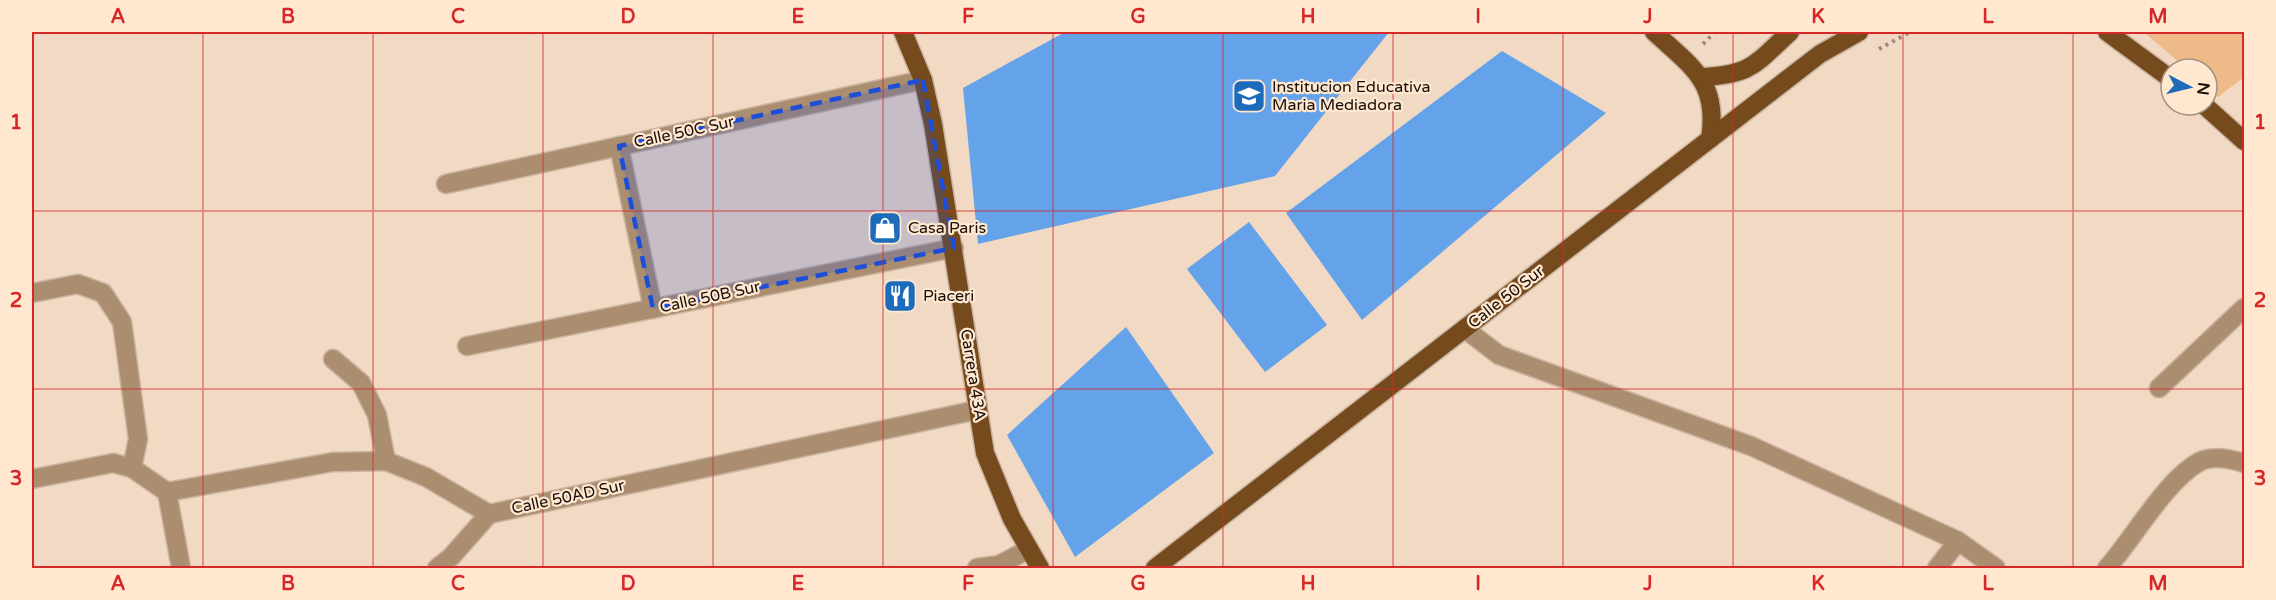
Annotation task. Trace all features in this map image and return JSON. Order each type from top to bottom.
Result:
[{"type":"main road","name":"Carrera 43A","points":[[903,32],[923,80],[945,187],[977,410],[986,453],[994,480],[1040,568]]},
{"type":"main road","points":[[1654,32],[1701,77],[1712,99],[1710,139]]},
{"type":"main road","points":[[1701,77],[1740,73],[1752,67],[1790,32]]},
{"type":"main road","name":"Calle 50 Sur","points":[[1158,568],[1820,54],[1859,32]]},
{"type":"main road","points":[[2106,32],[2159,70]]},
{"type":"main road","points":[[2217,117],[2244,141]]},
{"type":"street","name":"Calle 50C Sur","points":[[446,184],[923,80]]},
{"type":"street","points":[[619,146],[653,309]]},
{"type":"street","name":"Calle 50B Sur","points":[[467,346],[954,248]]},
{"type":"street","points":[[32,293],[78,284],[103,293],[122,322],[138,439],[132,468]]},
{"type":"street","points":[[2159,387],[2244,308]]},
{"type":"street","points":[[1465,329],[1498,355],[1751,446],[1958,541],[1996,568]]},
{"type":"street","points":[[333,359],[361,383],[377,415],[386,461]]},
{"type":"street","name":"Calle 50AD Sur","points":[[167,492],[333,462],[386,461],[426,477],[489,514],[977,410]]},
{"type":"street","points":[[2107,568],[2179,477],[2200,461],[2227,458],[2244,463]]},
{"type":"street","points":[[32,479],[113,463],[132,468],[167,492],[181,568]]},
{"type":"street","points":[[437,568],[451,557],[489,514]]},
{"type":"street","points":[[1937,568],[1958,541]]},
{"type":"street","points":[[977,568],[999,565],[1029,549]]},
{"type":"path","points":[[1702,46],[1715,32]]},
{"type":"highlighted area","points":[[923,80],[954,248],[653,309],[619,146]]},
{"type":"shaded area","points":[[2244,32],[2244,77],[2219,96],[2219,57],[2173,57],[2145,33]]},
{"type":"building","points":[[1065,32],[1389,32],[1275,176],[978,244],[963,88]]},
{"type":"building","points":[[1502,51],[1606,113],[1362,320],[1286,213]]},
{"type":"building","points":[[1249,222],[1327,325],[1265,372],[1187,269]]},
{"type":"building","points":[[1126,327],[1214,453],[1075,557],[1007,435]]},
{"type":"place","name":"Institucion Educativa Maria Mediadora","points":[[1249,96]]},
{"type":"place","name":"Casa Paris","points":[[885,228]]},
{"type":"place","name":"Piaceri","points":[[900,296]]}]
